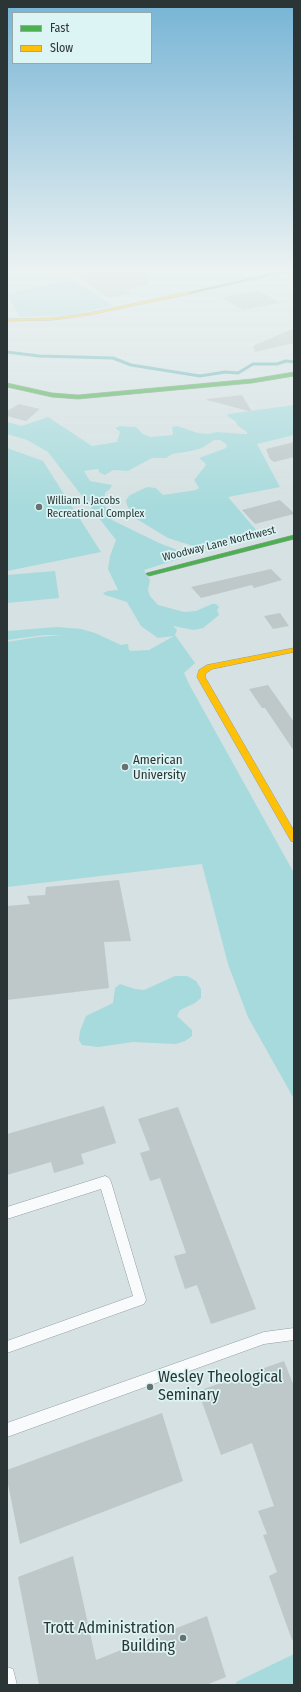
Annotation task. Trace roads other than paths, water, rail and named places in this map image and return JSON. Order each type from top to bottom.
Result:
[{"type":"street","points":[[7,385],[52,395],[78,397],[252,381],[294,374]]},
{"type":"street","name":"Woodway Lane Northwest","points":[[149,574],[294,537]]},
{"type":"street","points":[[294,650],[215,666],[205,670],[201,677],[294,839]]},
{"type":"lane","points":[[7,1213],[105,1182],[140,1300],[7,1347]]},
{"type":"lane","points":[[7,1430],[264,1338],[294,1334]]},
{"type":"lane","points":[[7,1675],[9,1685]]},
{"type":"waterway","points":[[7,352],[39,356],[113,358],[131,365],[200,376],[225,372],[238,373],[253,364],[277,364],[286,361],[294,362]]},
{"type":"place","name":"William I. Jacobs Recreational Complex","points":[[39,507]]},
{"type":"place","name":"American University","points":[[125,767]]},
{"type":"place","name":"Wesley Theological Seminary","points":[[150,1387]]},
{"type":"place","name":"Trott Administration Building","points":[[183,1638]]}]
